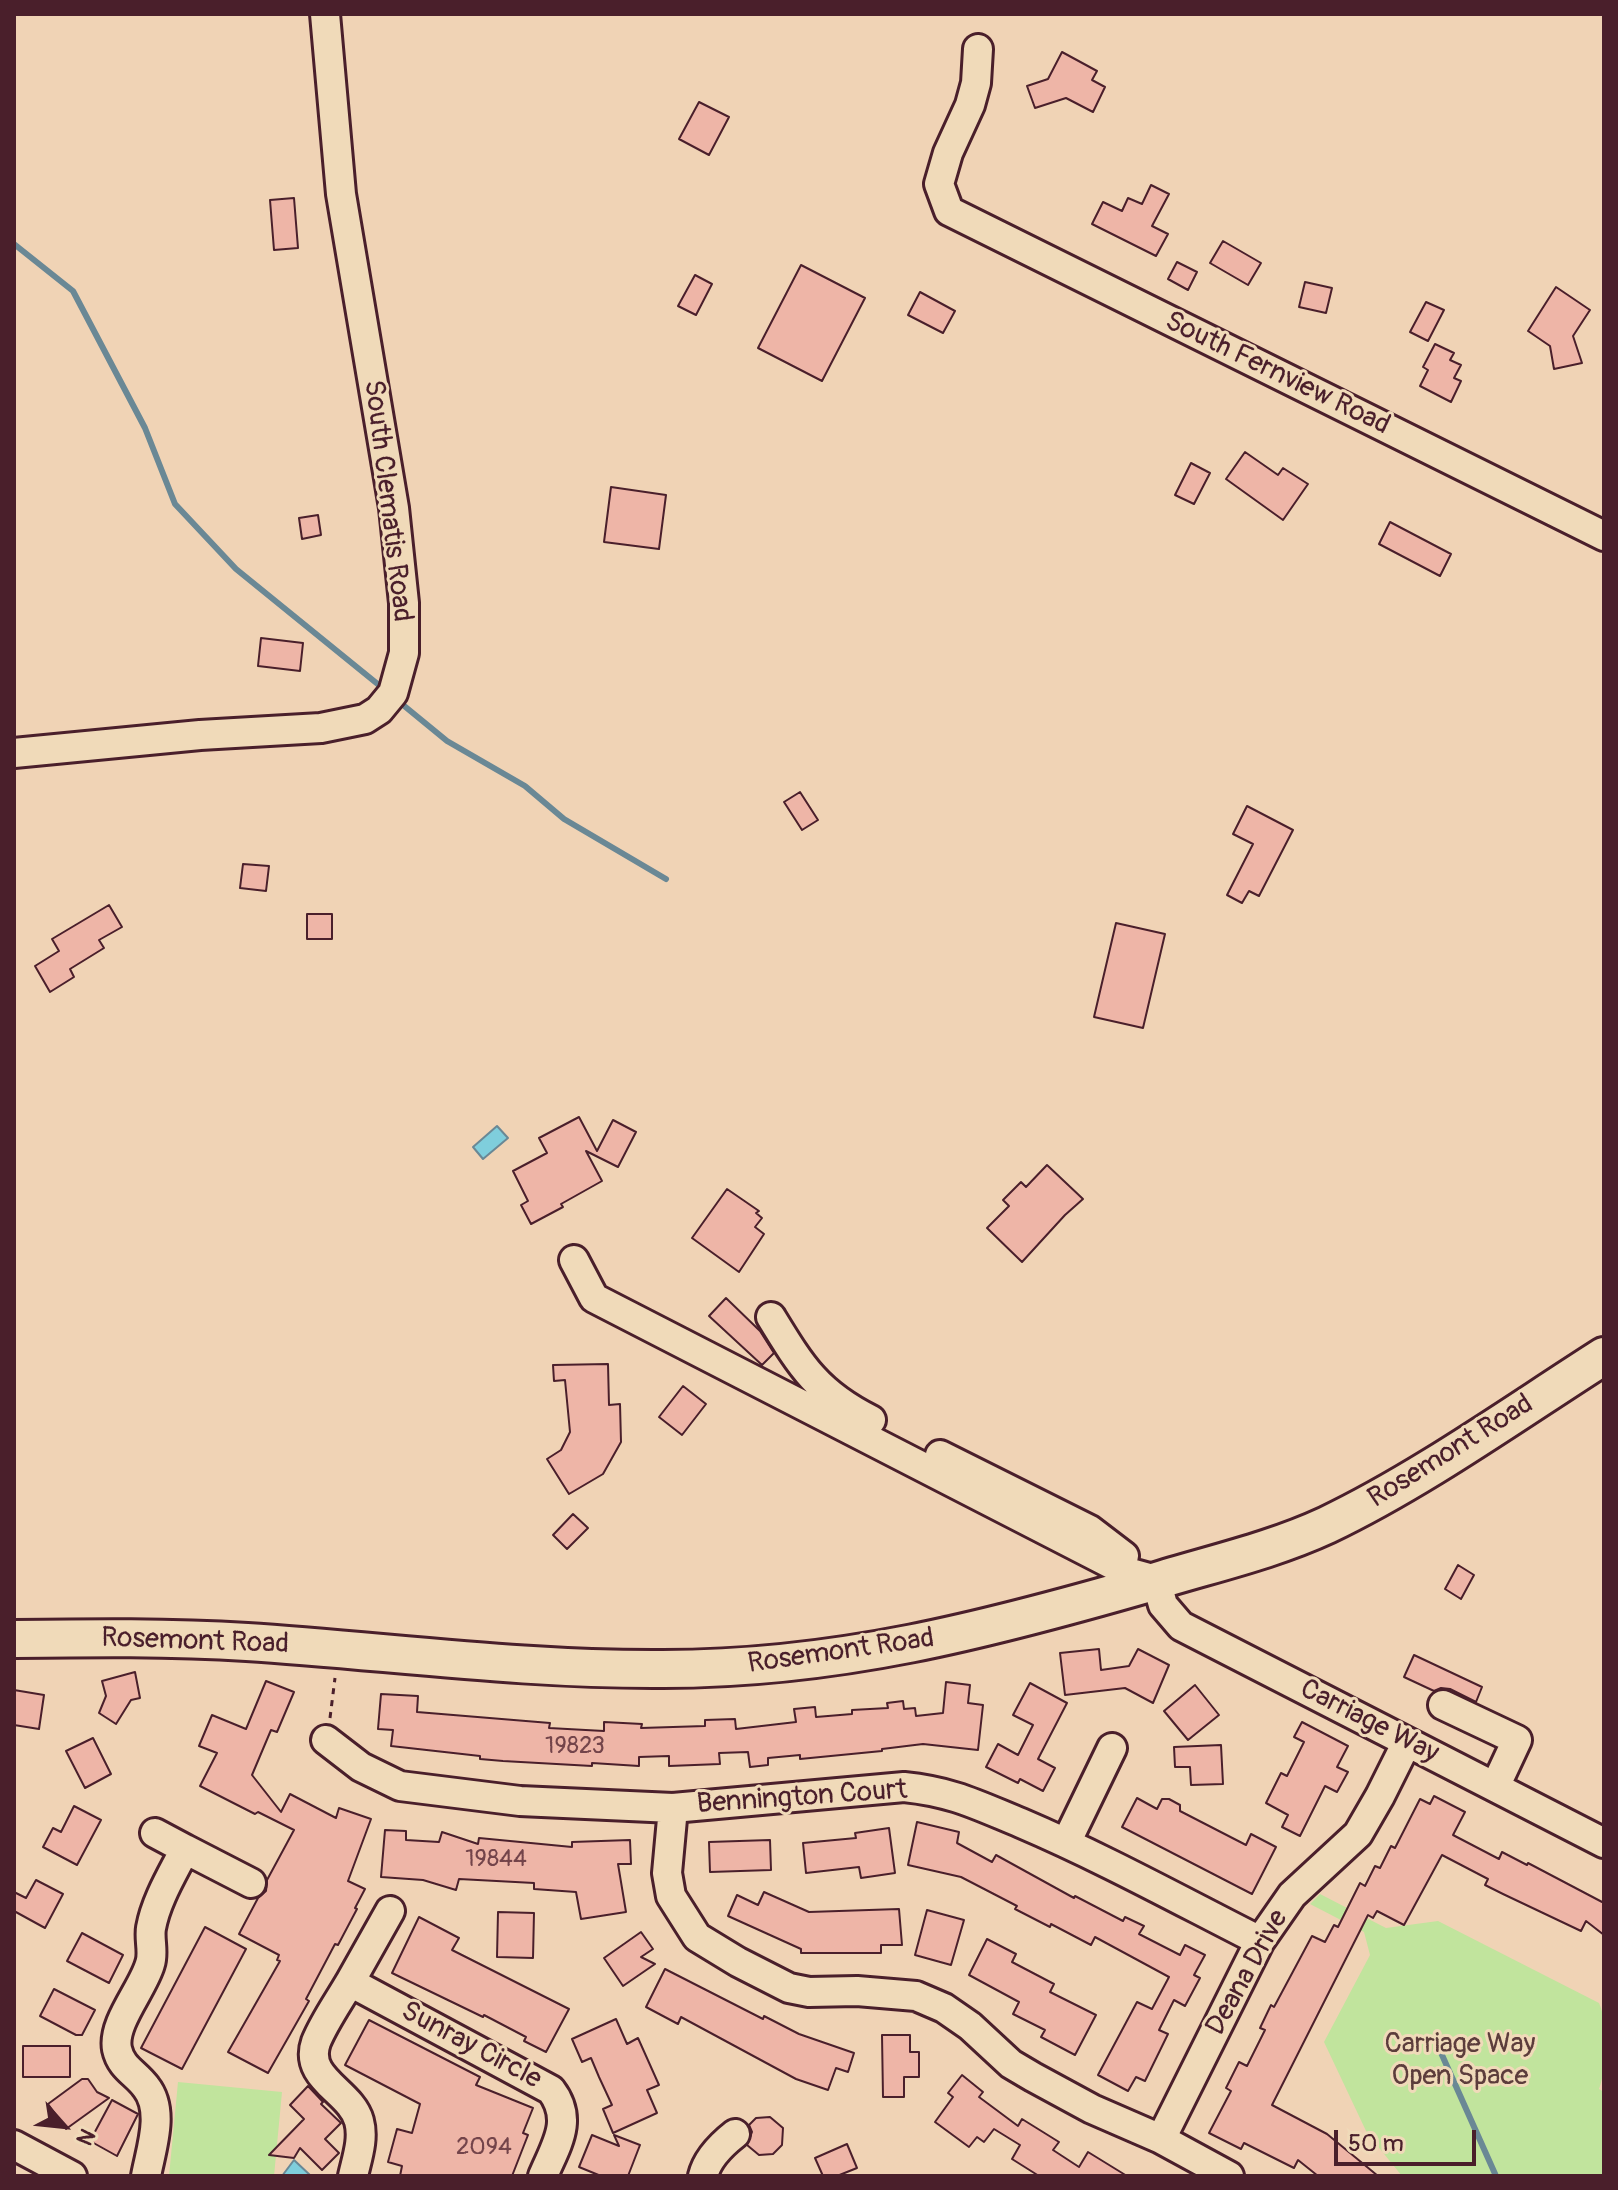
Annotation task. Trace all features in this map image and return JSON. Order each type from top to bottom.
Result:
[{"type":"main road","name":"Rosemont Road","points":[[14,1639],[186,1639],[619,1669],[723,1668],[828,1659],[923,1643],[1255,1552],[1313,1531],[1379,1498],[1604,1356]]},
{"type":"street","name":"South Clematis Road","points":[[14,753],[200,735],[321,728],[365,719],[379,710],[393,693],[404,653],[404,603],[394,508],[341,194],[325,14]]},
{"type":"street","name":"South Fernview Road","points":[[978,49],[976,83],[970,105],[948,153],[939,184],[949,211],[1604,536]]},
{"type":"street","points":[[574,1260],[594,1298],[1127,1572],[1156,1580]]},
{"type":"street","points":[[771,1317],[802,1367],[823,1391],[842,1404],[1090,1530],[1156,1580]]},
{"type":"street","name":"Carriage Way","points":[[1156,1580],[1163,1605],[1181,1626],[1604,1843]]},
{"type":"street","points":[[1443,1705],[1517,1740],[1495,1787]]},
{"type":"street","name":"Bennington Court","points":[[326,1740],[361,1767],[388,1782],[520,1801],[673,1808],[904,1787],[961,1797],[1066,1843],[1260,1941]]},
{"type":"street","name":"Deana Drive","points":[[1161,2139],[1260,1941],[1292,1895],[1358,1834],[1407,1742]]},
{"type":"street","points":[[1066,1843],[1112,1748]]},
{"type":"street","points":[[673,1808],[667,1873],[671,1896],[697,1937],[789,1988],[809,1992],[857,1991],[916,1996],[944,2008],[970,2026],[1011,2064],[1092,2109],[1161,2139],[1229,2176]]},
{"type":"street","points":[[155,1833],[251,1883]]},
{"type":"street","points":[[146,2176],[155,2127],[153,2098],[123,2064],[116,2043],[121,2024],[151,1962],[151,1928],[163,1894],[185,1849]]},
{"type":"street","points":[[353,2176],[360,2143],[358,2117],[317,2068],[316,2043],[390,1911]]},
{"type":"street","name":"Sunray Circle","points":[[350,1982],[551,2090],[560,2102],[564,2116],[561,2132],[543,2176]]},
{"type":"street","points":[[703,2176],[705,2167],[714,2155],[735,2134]]},
{"type":"street","points":[[14,2145],[71,2176]]},
{"type":"path","points":[[332,1707],[335,1670]]},
{"type":"green space","name":"Carriage Way Open Space","points":[[1320,1894],[1386,1928],[1438,1921],[1599,2003],[1605,2033],[1604,2070],[1599,2089],[1604,2092],[1604,2176],[1402,2176],[1367,2133],[1324,2042],[1370,1955],[1364,1932],[1310,1904]]},
{"type":"green space","points":[[178,2082],[282,2092],[274,2176],[169,2176]]},
{"type":"water","points":[[497,1126],[508,1138],[483,1159],[473,1147]]},
{"type":"water","points":[[294,2160],[311,2176],[282,2176]]},
{"type":"building","points":[[1062,52],[1097,71],[1092,80],[1105,87],[1093,112],[1066,98],[1035,108],[1027,86],[1048,79]]},
{"type":"building","points":[[699,102],[729,117],[709,155],[679,139]]},
{"type":"building","points":[[1151,185],[1169,194],[1152,226],[1168,234],[1156,256],[1092,224],[1103,202],[1122,211],[1128,198],[1142,204]]},
{"type":"building","points":[[294,198],[298,248],[274,250],[270,200]]},
{"type":"building","points":[[1223,241],[1261,263],[1248,285],[1210,263]]},
{"type":"building","points":[[1177,262],[1197,272],[1188,290],[1168,279]]},
{"type":"building","points":[[801,265],[865,298],[822,381],[758,348]]},
{"type":"building","points":[[695,275],[712,284],[696,315],[678,306]]},
{"type":"building","points":[[1305,282],[1332,288],[1326,313],[1299,307]]},
{"type":"building","points":[[1556,287],[1590,310],[1573,336],[1582,363],[1554,369],[1550,346],[1528,331]]},
{"type":"building","points":[[920,292],[955,311],[943,333],[908,315]]},
{"type":"building","points":[[1426,302],[1444,310],[1428,341],[1410,332]]},
{"type":"building","points":[[1435,344],[1454,353],[1450,360],[1461,365],[1454,378],[1461,381],[1451,402],[1420,386],[1428,370],[1423,367]]},
{"type":"building","points":[[1245,452],[1278,475],[1283,468],[1308,484],[1283,520],[1226,479]]},
{"type":"building","points":[[1191,463],[1210,473],[1194,504],[1175,495]]},
{"type":"building","points":[[611,487],[666,495],[659,549],[604,542]]},
{"type":"building","points":[[318,515],[321,535],[302,539],[299,518]]},
{"type":"building","points":[[1390,522],[1451,554],[1440,576],[1379,544]]},
{"type":"building","points":[[261,638],[303,643],[300,671],[258,666]]},
{"type":"building","points":[[800,792],[818,820],[802,830],[784,802]]},
{"type":"building","points":[[1247,806],[1293,830],[1259,896],[1249,891],[1242,903],[1227,895],[1253,844],[1233,834]]},
{"type":"building","points":[[243,864],[269,866],[266,891],[240,888]]},
{"type":"building","points":[[109,905],[122,927],[99,940],[104,948],[70,969],[74,977],[50,992],[35,966],[59,951],[52,939]]},
{"type":"building","points":[[307,914],[332,914],[332,939],[307,939]]},
{"type":"building","points":[[1116,923],[1165,934],[1143,1028],[1094,1017]]},
{"type":"building","points":[[579,1117],[597,1151],[613,1120],[636,1132],[618,1167],[586,1151],[602,1181],[531,1224],[521,1205],[528,1201],[513,1171],[547,1153],[539,1138]]},
{"type":"building","points":[[1047,1165],[1083,1199],[1022,1262],[987,1228],[1009,1206],[1003,1200],[1021,1182],[1026,1187]]},
{"type":"building","points":[[727,1189],[759,1211],[756,1213],[762,1218],[755,1227],[764,1234],[739,1272],[692,1238]]},
{"type":"building","points":[[726,1298],[760,1331],[774,1353],[762,1365],[709,1316]]},
{"type":"building","points":[[608,1364],[609,1405],[620,1404],[621,1442],[603,1474],[569,1494],[547,1459],[561,1450],[570,1432],[565,1380],[554,1381],[553,1365]]},
{"type":"building","points":[[683,1386],[706,1404],[682,1435],[659,1417]]},
{"type":"building","points":[[573,1514],[588,1528],[567,1549],[553,1535]]},
{"type":"building","points":[[1458,1565],[1474,1575],[1461,1599],[1445,1589]]},
{"type":"building","points":[[1099,1649],[1101,1670],[1129,1666],[1138,1649],[1169,1665],[1153,1703],[1125,1688],[1065,1695],[1060,1653]]},
{"type":"building","points":[[1414,1655],[1482,1687],[1476,1702],[1450,1689],[1434,1691],[1404,1677]]},
{"type":"building","points":[[135,1672],[140,1698],[131,1700],[116,1724],[99,1713],[106,1696],[102,1681]]},
{"type":"building","points":[[266,1681],[294,1692],[277,1732],[271,1730],[252,1775],[281,1812],[290,1794],[336,1818],[339,1808],[371,1819],[348,1881],[365,1889],[357,1909],[338,1945],[335,1944],[306,1999],[309,2001],[268,2073],[228,2052],[280,1961],[277,1960],[279,1955],[239,1934],[258,1898],[266,1891],[267,1880],[294,1830],[200,1786],[217,1753],[199,1746],[212,1715],[246,1729]]},
{"type":"building","points":[[946,1682],[970,1685],[968,1703],[983,1705],[978,1750],[923,1744],[800,1759],[800,1755],[768,1758],[768,1765],[750,1767],[748,1752],[719,1753],[720,1764],[669,1766],[669,1756],[639,1757],[639,1766],[592,1763],[592,1766],[480,1759],[480,1756],[391,1746],[393,1730],[378,1729],[381,1694],[418,1696],[417,1712],[550,1723],[549,1728],[604,1731],[604,1722],[642,1724],[641,1728],[705,1726],[705,1720],[735,1719],[736,1729],[796,1722],[794,1709],[815,1707],[816,1717],[852,1714],[852,1710],[888,1708],[887,1703],[903,1701],[904,1709],[915,1708],[916,1716],[943,1713]]},
{"type":"building","points":[[1030,1683],[1067,1703],[1038,1759],[1055,1768],[1043,1791],[986,1767],[998,1744],[1018,1755],[1033,1725],[1013,1715]]},
{"type":"building","points":[[1195,1685],[1219,1715],[1188,1740],[1164,1711]]},
{"type":"building","points":[[14,1690],[44,1695],[39,1729],[14,1725]]},
{"type":"building","points":[[1302,1722],[1348,1746],[1337,1767],[1348,1772],[1337,1792],[1325,1786],[1300,1836],[1282,1827],[1288,1815],[1266,1803],[1281,1773],[1287,1776],[1304,1742],[1294,1737]]},
{"type":"building","points":[[93,1738],[111,1774],[85,1788],[66,1751]]},
{"type":"building","points":[[1221,1745],[1223,1784],[1191,1785],[1190,1767],[1175,1767],[1174,1747]]},
{"type":"building","points":[[1434,1796],[1465,1812],[1453,1835],[1499,1859],[1502,1852],[1528,1863],[1604,1903],[1604,1935],[1586,1921],[1581,1931],[1503,1894],[1485,1885],[1488,1879],[1442,1855],[1404,1925],[1377,1911],[1373,1918],[1368,1915],[1272,2105],[1327,2134],[1378,2176],[1318,2176],[1298,2160],[1294,2168],[1244,2143],[1241,2149],[1209,2133],[1231,2091],[1226,2088],[1239,2062],[1247,2066],[1265,2030],[1260,2028],[1271,2005],[1274,2007],[1312,1936],[1325,1942],[1334,1925],[1338,1927],[1360,1883],[1365,1886],[1375,1866],[1380,1868],[1391,1846],[1395,1848],[1420,1799],[1430,1804]]},
{"type":"building","points":[[1137,1798],[1157,1809],[1162,1799],[1169,1799],[1180,1805],[1180,1811],[1246,1845],[1251,1834],[1276,1847],[1252,1894],[1122,1827]]},
{"type":"building","points":[[74,1806],[101,1820],[77,1865],[43,1847],[53,1828],[61,1832]]},
{"type":"building","points":[[917,1822],[959,1832],[957,1843],[992,1862],[996,1855],[1074,1898],[1123,1921],[1125,1917],[1144,1926],[1139,1934],[1180,1955],[1185,1945],[1205,1955],[1194,1975],[1200,1978],[1185,2006],[1174,2000],[1159,2030],[1168,2034],[1145,2081],[1136,2077],[1128,2091],[1098,2075],[1137,2002],[1152,2009],[1169,1977],[1095,1937],[1091,1945],[1051,1924],[1050,1927],[961,1877],[908,1865]]},
{"type":"building","points":[[889,1828],[895,1873],[861,1878],[859,1867],[806,1873],[803,1843],[856,1838],[855,1833]]},
{"type":"building","points":[[385,1830],[406,1831],[406,1840],[439,1842],[442,1832],[478,1844],[479,1838],[572,1847],[572,1842],[630,1840],[631,1864],[618,1864],[626,1912],[581,1919],[576,1892],[534,1889],[534,1883],[459,1879],[456,1890],[423,1880],[381,1877]]},
{"type":"building","points":[[770,1840],[771,1870],[710,1872],[709,1842]]},
{"type":"building","points":[[36,1880],[63,1894],[45,1928],[14,1911],[14,1892],[26,1898]]},
{"type":"building","points":[[764,1892],[809,1912],[899,1909],[902,1945],[881,1945],[881,1953],[801,1953],[801,1949],[728,1916],[737,1895],[758,1905]]},
{"type":"building","points":[[927,1910],[964,1920],[951,1965],[915,1955]]},
{"type":"building","points":[[498,1912],[534,1913],[533,1958],[497,1957]]},
{"type":"building","points":[[419,1917],[459,1938],[452,1950],[569,2009],[546,2052],[524,2041],[526,2037],[484,2015],[392,1973]]},
{"type":"building","points":[[205,1927],[246,1949],[182,2069],[141,2048]]},
{"type":"building","points":[[641,1932],[653,1949],[641,1957],[655,1964],[623,1986],[604,1958]]},
{"type":"building","points":[[82,1933],[123,1955],[109,1983],[67,1961]]},
{"type":"building","points":[[987,1939],[1016,1954],[1012,1962],[1054,1984],[1050,1992],[1096,2015],[1075,2055],[1041,2037],[1045,2030],[1013,2014],[1019,2002],[969,1975]]},
{"type":"building","points":[[665,1969],[763,2019],[764,2016],[799,2034],[854,2053],[848,2072],[836,2068],[828,2090],[796,2079],[681,2017],[678,2024],[646,2007]]},
{"type":"building","points":[[54,1989],[95,2010],[82,2035],[76,2035],[40,2016]]},
{"type":"building","points":[[616,2019],[627,2044],[638,2038],[659,2085],[647,2090],[657,2113],[613,2133],[603,2109],[612,2105],[591,2058],[582,2062],[572,2039]]},
{"type":"building","points":[[369,2020],[480,2077],[476,2085],[533,2108],[523,2133],[528,2135],[512,2176],[400,2176],[402,2166],[388,2162],[397,2129],[412,2133],[420,2104],[345,2065]]},
{"type":"building","points":[[882,2035],[910,2035],[910,2052],[919,2052],[919,2077],[904,2077],[904,2097],[883,2097]]},
{"type":"building","points":[[23,2046],[70,2046],[70,2077],[23,2077]]},
{"type":"building","points":[[962,2075],[983,2092],[979,2097],[1018,2126],[1022,2119],[1059,2142],[1053,2150],[1079,2167],[1088,2152],[1127,2176],[1039,2176],[1012,2159],[1020,2145],[994,2129],[984,2142],[977,2137],[969,2147],[935,2122],[953,2097],[948,2093]]},
{"type":"building","points":[[82,2079],[88,2079],[97,2092],[109,2098],[66,2129],[48,2104]]},
{"type":"building","points":[[308,2086],[341,2123],[325,2139],[339,2153],[322,2170],[300,2148],[294,2158],[269,2155],[304,2119],[290,2105]]},
{"type":"building","points":[[112,2100],[138,2114],[117,2156],[90,2141]]},
{"type":"building","points":[[770,2117],[783,2128],[782,2145],[773,2154],[759,2155],[747,2145],[752,2132],[749,2125],[756,2118]]},
{"type":"building","points":[[592,2135],[619,2146],[614,2135],[640,2145],[628,2176],[601,2176],[579,2167]]},
{"type":"building","points":[[847,2144],[857,2168],[837,2176],[823,2176],[815,2158]]},
{"type":"waterway","points":[[14,244],[73,291],[145,428],[175,504],[236,569],[385,690]]},
{"type":"waterway","points":[[397,700],[447,741],[525,786],[564,819],[666,879]]},
{"type":"waterway","points":[[1438,2046],[1496,2176]]}]
